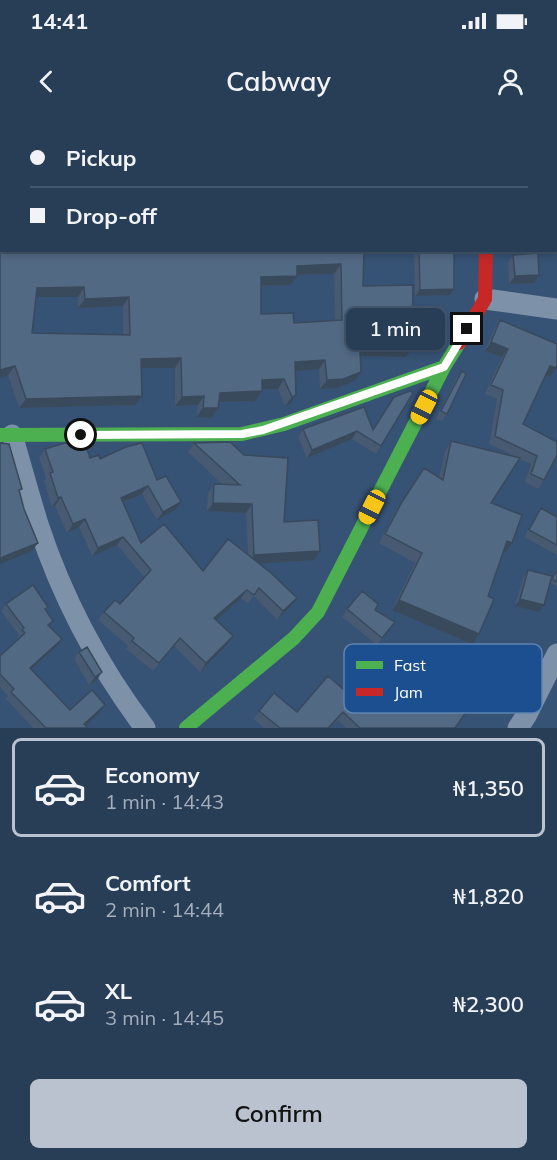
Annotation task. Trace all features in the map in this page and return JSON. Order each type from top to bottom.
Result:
[{"type":"street","points":[[186,728],[294,638],[318,612],[444,367],[485,299],[486,252]]},
{"type":"street","points":[[485,299],[557,309]]},
{"type":"street","points":[[145,728],[116,690],[70,603],[6,435],[253,432],[304,418],[444,367]]},
{"type":"street","points":[[542,684],[557,654]]},
{"type":"street","points":[[518,728],[528,713]]},
{"type":"building","points":[[0,252],[364,252],[363,286],[413,285],[412,348],[362,347],[360,351],[361,372],[343,379],[327,380],[325,360],[295,362],[296,395],[292,397],[284,379],[262,380],[262,391],[220,393],[218,408],[203,408],[204,396],[182,397],[181,358],[141,359],[142,396],[26,399],[15,366],[0,370]],"holes":[[[341,264],[342,320],[294,323],[293,313],[261,314],[261,277],[297,276],[297,266]],[[84,287],[85,299],[129,297],[130,335],[32,333],[37,288]]]},
{"type":"building","points":[[419,252],[454,252],[454,289],[420,290]]},
{"type":"building","points":[[538,253],[539,275],[515,276],[513,255]]},
{"type":"building","points":[[500,320],[557,344],[556,368],[550,366],[523,424],[557,442],[557,455],[544,480],[531,474],[537,456],[495,436],[503,390],[491,385],[508,349],[491,342]]},
{"type":"building","points":[[462,371],[466,374],[447,414],[441,411]]},
{"type":"building","points":[[410,391],[413,393],[381,446],[357,431],[312,450],[303,429],[364,407],[373,430],[394,397]]},
{"type":"building","points":[[451,441],[520,458],[491,503],[522,515],[512,543],[507,541],[488,596],[494,599],[479,634],[399,600],[422,553],[385,534],[424,468],[443,480]]},
{"type":"building","points":[[230,442],[244,455],[288,458],[284,522],[318,520],[320,551],[254,555],[252,504],[213,503],[214,484],[240,485],[194,443]]},
{"type":"building","points":[[0,443],[9,444],[22,489],[19,490],[24,509],[38,543],[0,558]]},
{"type":"building","points":[[65,443],[85,443],[90,458],[99,455],[100,459],[126,447],[142,443],[157,480],[166,476],[181,502],[163,512],[148,486],[121,498],[141,543],[164,524],[203,571],[228,539],[271,573],[297,598],[283,611],[259,588],[254,595],[247,590],[214,618],[233,636],[206,663],[180,638],[159,663],[132,641],[134,638],[104,612],[115,600],[120,604],[151,570],[123,537],[98,548],[85,519],[73,524],[61,497],[58,498],[50,473],[53,472],[45,449]]},
{"type":"building","points":[[541,508],[557,517],[557,545],[529,530]]},
{"type":"building","points":[[528,570],[552,576],[544,605],[520,599]]},
{"type":"building","points":[[557,570],[557,582],[552,579]]},
{"type":"building","points":[[33,585],[48,607],[45,609],[53,621],[48,625],[62,639],[30,668],[70,710],[92,690],[105,705],[84,724],[88,728],[46,728],[11,692],[14,689],[0,674],[0,656],[25,633],[22,630],[24,628],[6,604]]},
{"type":"building","points":[[362,591],[378,604],[375,610],[395,622],[382,638],[347,609]]},
{"type":"building","points":[[87,647],[102,672],[95,677],[79,652]]},
{"type":"building","points":[[328,676],[344,690],[344,713],[328,728],[280,728],[259,711],[274,693],[297,712]]},
{"type":"building","points":[[344,713],[465,713],[455,728],[360,728]]},
{"type":"traffic: fast","points":[[186,728],[294,638],[318,612],[444,367],[459,343]]},
{"type":"traffic: fast","points":[[0,435],[242,434],[284,424],[444,367]]},
{"type":"traffic: jam","points":[[459,343],[485,299],[486,252]]},
{"type":"route","points":[[81,435],[242,434],[263,430],[444,367],[467,329]]}]
